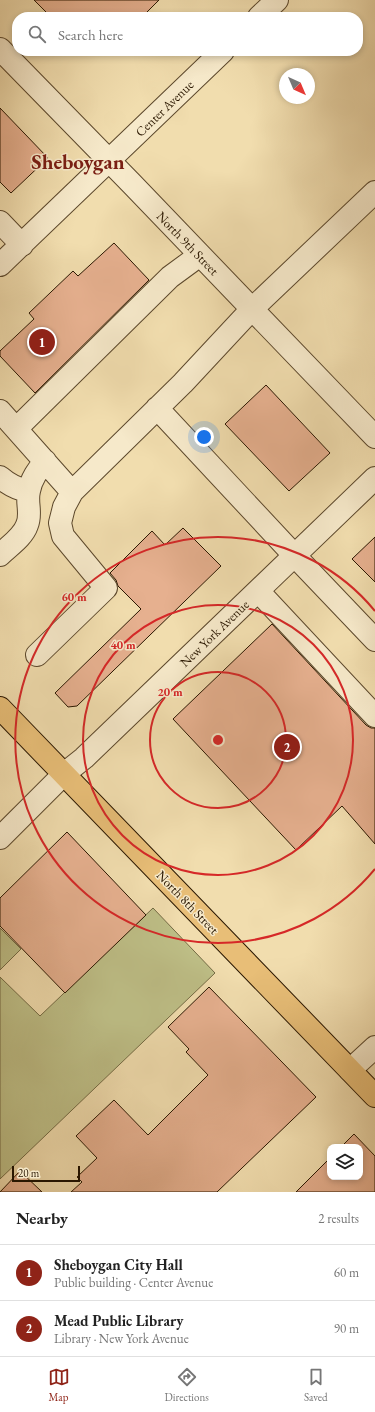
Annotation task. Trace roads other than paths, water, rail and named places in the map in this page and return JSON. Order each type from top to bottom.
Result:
[{"type":"main road","name":"North 8th Street","points":[[0,708],[375,1096]]},
{"type":"street","points":[[264,12],[277,0]]},
{"type":"street","name":"North 9th Street","points":[[0,49],[109,160],[375,437]]},
{"type":"street","name":"Center Avenue","points":[[0,266],[218,56]]},
{"type":"street","points":[[37,655],[106,588],[63,536],[60,523],[64,507],[72,492],[157,408],[252,310],[375,192]]},
{"type":"street","points":[[0,222],[22,245]]},
{"type":"street","points":[[16,428],[170,277],[200,255]]},
{"type":"street","points":[[157,408],[294,556],[375,640]]},
{"type":"street","points":[[0,411],[72,492]]},
{"type":"street","points":[[0,555],[27,526],[29,520],[28,491],[33,478],[45,461]]},
{"type":"street","points":[[0,477],[19,490],[28,491]]},
{"type":"street","name":"New York Avenue","points":[[0,838],[64,774],[89,753],[375,478]]},
{"type":"street","points":[[258,591],[375,716]]},
{"type":"street","points":[[350,1070],[375,1046]]},
{"type":"place","name":"Sheboygan City Hall","points":[[42,342]]},
{"type":"place","name":"Mead Public Library","points":[[287,747]]},
{"type":"district","name":"Sheboygan","points":[[78,162]]}]
